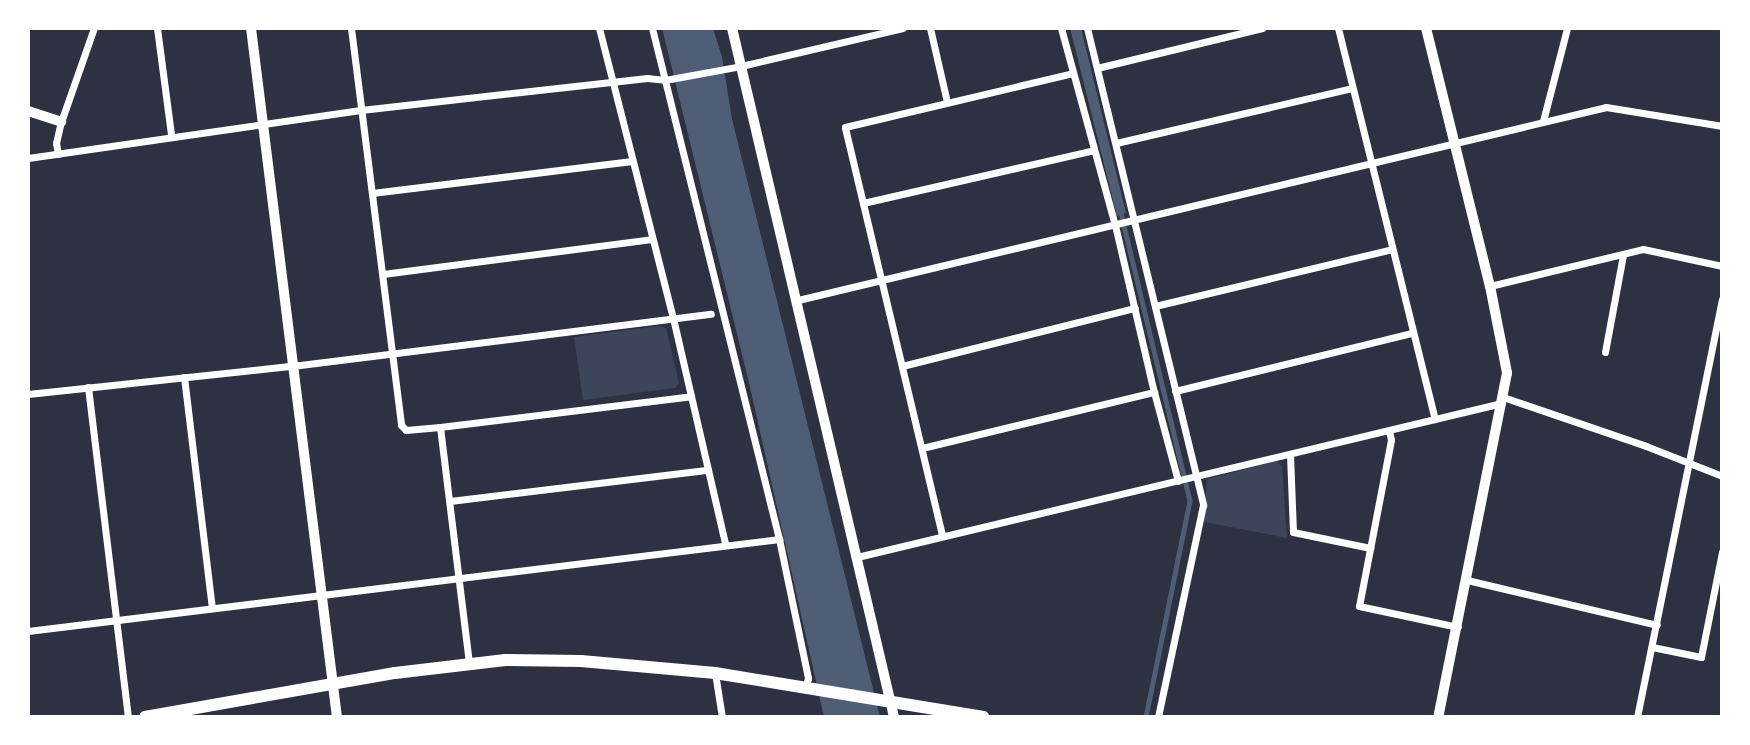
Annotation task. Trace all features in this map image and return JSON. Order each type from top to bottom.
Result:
[{"type":"highway","points":[[145,717],[469,662],[581,661],[715,673],[983,717]]},
{"type":"street","points":[[58,154],[56,143],[61,122],[94,28]]},
{"type":"street","points":[[157,28],[170,135]]},
{"type":"street","points":[[251,28],[337,717]]},
{"type":"street","points":[[351,28],[401,425],[406,430],[440,427],[691,396]]},
{"type":"street","points":[[599,28],[673,318],[725,544]]},
{"type":"street","points":[[652,28],[779,539],[809,690]]},
{"type":"street","points":[[732,28],[894,717]]},
{"type":"street","points":[[28,158],[170,135],[361,110],[647,78],[665,80],[741,66],[903,28]]},
{"type":"street","points":[[930,28],[947,102]]},
{"type":"street","points":[[1061,28],[1115,225],[1178,481]]},
{"type":"street","points":[[1087,28],[1203,505],[1158,717]]},
{"type":"street","points":[[1097,68],[1262,28]]},
{"type":"street","points":[[1338,28],[1435,419]]},
{"type":"street","points":[[1426,28],[1507,360],[1502,400],[1438,717]]},
{"type":"street","points":[[1544,121],[1566,28]]},
{"type":"street","points":[[942,535],[845,127],[1073,73]]},
{"type":"street","points":[[1116,143],[1352,88]]},
{"type":"street","points":[[798,300],[1606,107],[1722,126]]},
{"type":"street","points":[[28,111],[61,122]]},
{"type":"street","points":[[863,203],[1094,150]]},
{"type":"street","points":[[372,193],[632,161]]},
{"type":"street","points":[[383,274],[652,240]]},
{"type":"street","points":[[1156,306],[1392,249]]},
{"type":"street","points":[[1490,286],[1643,249],[1722,266]]},
{"type":"street","points":[[1605,352],[1623,255]]},
{"type":"street","points":[[1637,717],[1722,300]]},
{"type":"street","points":[[902,366],[1135,308]]},
{"type":"street","points":[[28,394],[292,366],[711,314]]},
{"type":"street","points":[[1175,391],[1412,333]]},
{"type":"street","points":[[184,377],[212,608]]},
{"type":"street","points":[[88,387],[128,717]]},
{"type":"street","points":[[922,449],[1154,392]]},
{"type":"street","points":[[857,556],[1389,431],[1502,400],[1646,446],[1722,476]]},
{"type":"street","points":[[440,427],[469,662]]},
{"type":"street","points":[[1389,431],[1391,440],[1359,606],[1458,627]]},
{"type":"street","points":[[1290,454],[1293,532],[1370,548]]},
{"type":"street","points":[[450,501],[708,470]]},
{"type":"street","points":[[28,631],[779,539]]},
{"type":"street","points":[[1652,647],[1700,657],[1722,552]]},
{"type":"street","points":[[1467,580],[1657,625]]},
{"type":"street","points":[[715,673],[722,717]]},
{"type":"shaded area","points":[[662,28],[713,28],[722,57],[732,119],[880,717],[824,717],[750,387]]},
{"type":"shaded area","points":[[1070,28],[1081,28],[1126,213],[1117,216]]},
{"type":"shaded area","points":[[659,326],[666,328],[679,383],[675,388],[583,400],[574,337]]},
{"type":"shaded area","points":[[1277,461],[1282,466],[1287,538],[1204,522],[1207,479]]},
{"type":"waterway","points":[[1120,209],[1190,501],[1146,717]]}]
